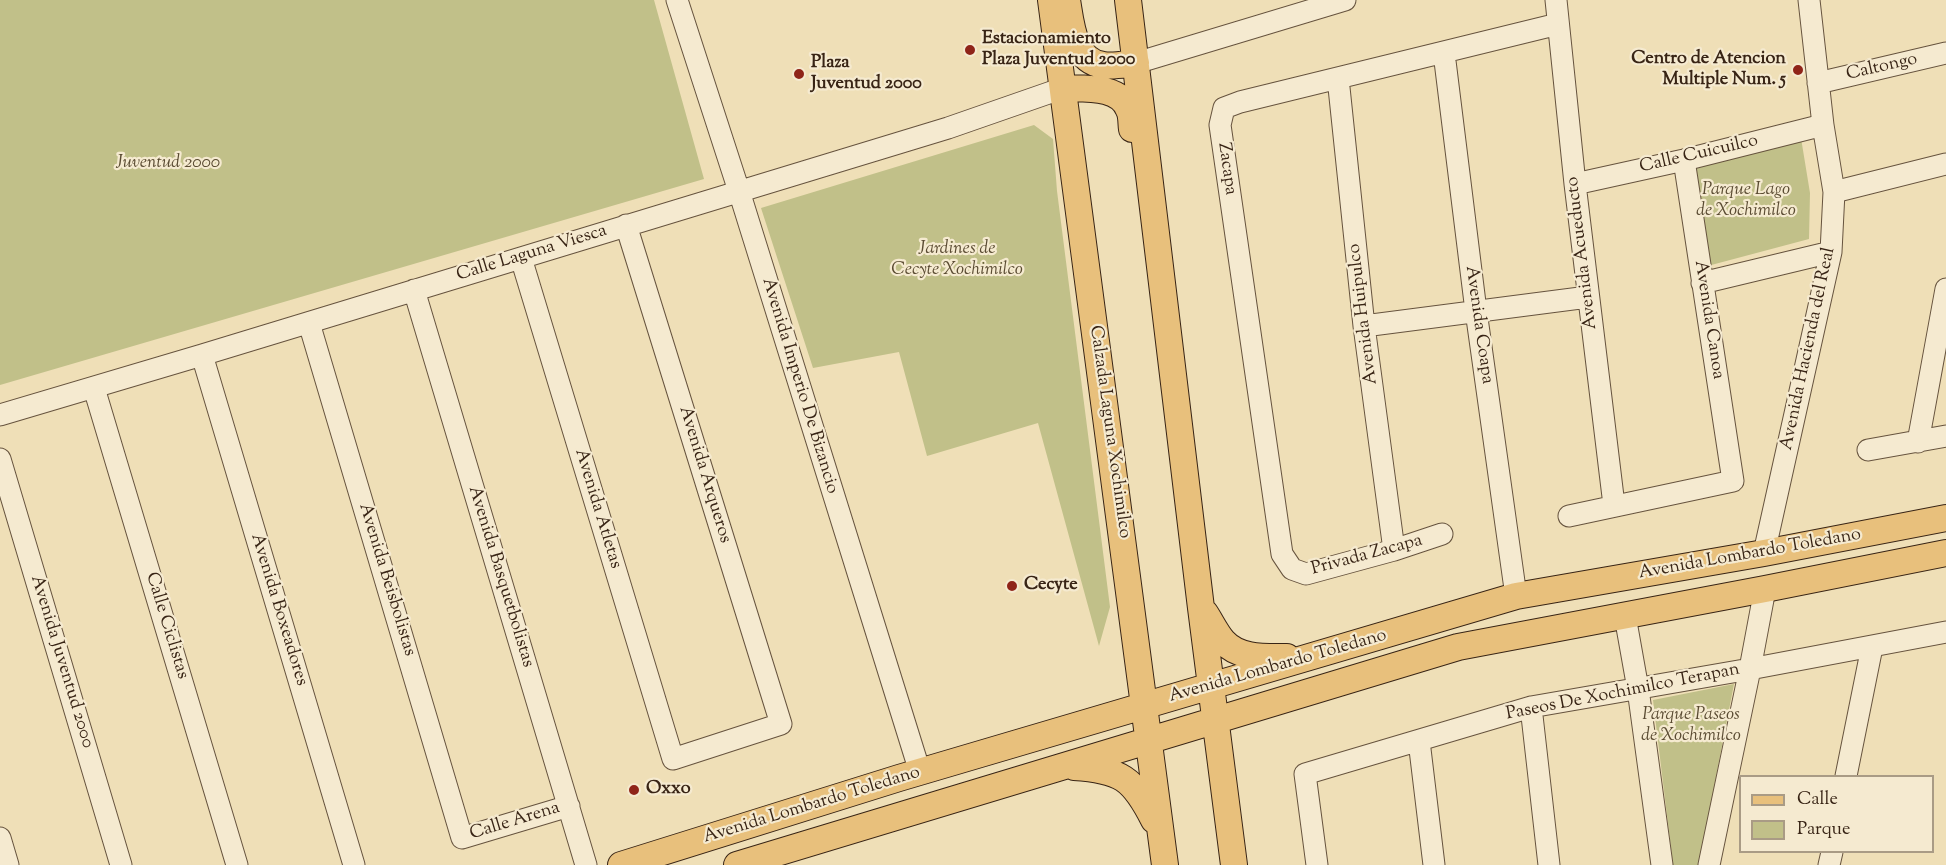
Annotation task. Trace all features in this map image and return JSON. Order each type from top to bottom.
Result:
[{"type":"main road","name":"Calzada Laguna Xochimilco","points":[[1051,0],[1165,865]]},
{"type":"main road","points":[[1067,0],[1075,41],[1084,55],[1103,66],[1136,63]]},
{"type":"main road","points":[[1128,0],[1234,865]]},
{"type":"main road","points":[[1063,88],[1104,90],[1117,95],[1130,110],[1152,284],[1163,323],[1167,326]]},
{"type":"main road","name":"Avenida Lombardo Toledano","points":[[621,865],[921,772],[1516,596],[1764,553],[1946,518]]},
{"type":"main road","name":"Avenida Lombardo Toledano","points":[[737,865],[1458,647],[1946,553]]},
{"type":"main road","points":[[1625,616],[1636,576]]},
{"type":"main road","points":[[1201,608],[1224,642],[1239,653],[1257,657],[1311,657]]},
{"type":"main road","points":[[1065,766],[1092,768],[1116,774],[1134,785],[1144,799],[1160,831]]},
{"type":"street","name":"Avenida Imperio De Bizancio","points":[[677,0],[921,772]]},
{"type":"street","points":[[1136,63],[1345,0]]},
{"type":"street","name":"Avenida Acueducto","points":[[1556,0],[1575,184],[1614,506]]},
{"type":"street","name":"Avenida Hacienda del Real","points":[[1764,553],[1831,252],[1834,192],[1823,125],[1809,0]]},
{"type":"street","name":"Zacapa","points":[[1292,569],[1282,554],[1220,126],[1224,108],[1240,102],[1558,24]]},
{"type":"street","name":"Avenida Coapa","points":[[1444,53],[1476,311],[1516,596]]},
{"type":"street","name":"Caltongo","points":[[1818,83],[1946,53]]},
{"type":"street","name":"Avenida Huipulco","points":[[1338,78],[1364,326],[1394,550]]},
{"type":"street","name":"Calle Laguna Viesca","points":[[0,415],[948,128],[1063,88]]},
{"type":"street","name":"Calle Cuicuilco","points":[[1575,184],[1684,160],[1823,125]]},
{"type":"street","name":"Avenida Canoa","points":[[1614,506],[1733,481],[1684,160]]},
{"type":"street","points":[[1834,192],[1946,165]]},
{"type":"street","name":"Avenida Arqueros","points":[[626,225],[781,724],[674,759]]},
{"type":"street","points":[[1702,284],[1831,252]]},
{"type":"street","name":"Avenida Atletas","points":[[520,258],[674,759]]},
{"type":"street","points":[[1918,442],[1946,289]]},
{"type":"street","name":"Avenida Basquetbolistas","points":[[414,290],[586,865]]},
{"type":"street","points":[[1364,326],[1588,297]]},
{"type":"street","name":"Avenida Beisbolistas","points":[[309,323],[462,838]]},
{"type":"street","name":"Avenida Boxeadores","points":[[202,355],[354,865]]},
{"type":"street","name":"Calle Ciclistas","points":[[94,388],[237,865]]},
{"type":"street","points":[[1868,450],[1946,436]]},
{"type":"street","name":"Avenida Juventud 2000","points":[[0,459],[121,865]]},
{"type":"street","points":[[1569,516],[1614,506]]},
{"type":"street","name":"Privada Zacapa","points":[[1292,569],[1306,574],[1394,550],[1442,534]]},
{"type":"street","points":[[1709,865],[1766,589]]},
{"type":"street","points":[[1625,616],[1638,689],[1662,865]]},
{"type":"street","name":"Paseos De Xochimilco Terapan","points":[[1317,865],[1305,774],[1531,707],[1946,632]]},
{"type":"street","points":[[1846,775],[1872,647]]},
{"type":"street","points":[[1531,707],[1549,865]]},
{"type":"street","points":[[1419,741],[1434,865]]},
{"type":"street","name":"Calle Arena","points":[[462,838],[568,806]]},
{"type":"street","points":[[0,838],[8,865]]},
{"type":"green space","name":"Juventud 2000","points":[[0,0],[654,0],[704,179],[0,385]]},
{"type":"green space","name":"Jardines de Cecyte Xochimilco","points":[[1034,125],[1053,139],[1057,191],[1110,607],[1099,646],[1038,423],[927,456],[899,352],[813,368],[761,208]]},
{"type":"green space","name":"Parque Lago de Xochimilco","points":[[1801,138],[1810,193],[1809,239],[1700,268],[1684,160]]},
{"type":"green space","name":"Parque Paseos de Xochimilco","points":[[1734,684],[1699,865],[1673,865],[1653,700]]},
{"type":"place","name":"Estacionamiento Plaza Juventud 2000","points":[[970,50]]},
{"type":"place","name":"Centro de Atencion Multiple Num. 5","points":[[1798,70]]},
{"type":"place","name":"Plaza Juventud 2000","points":[[799,74]]},
{"type":"place","name":"Cecyte","points":[[1012,586]]},
{"type":"place","name":"Oxxo","points":[[634,790]]}]
